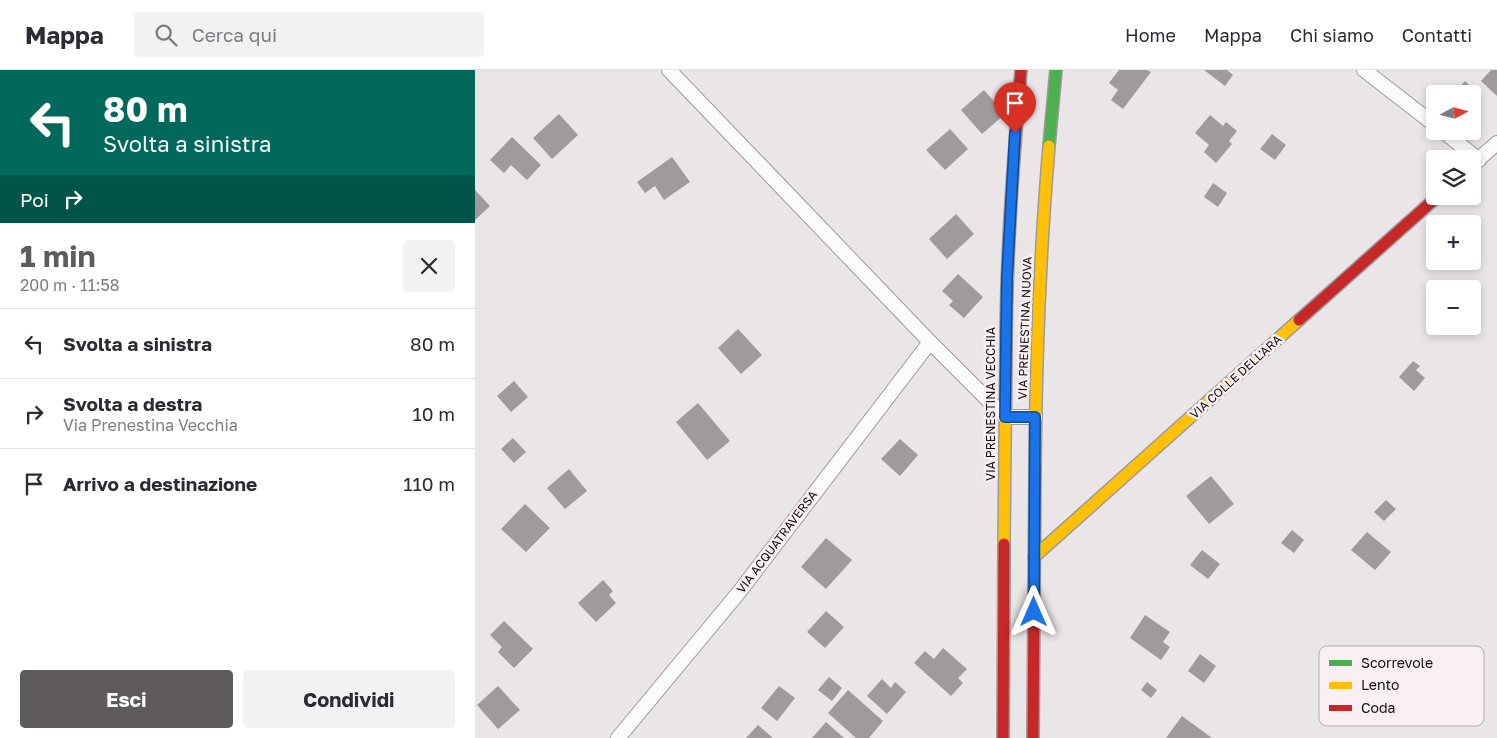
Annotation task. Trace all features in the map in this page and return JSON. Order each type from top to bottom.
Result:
[{"type":"street","points":[[669,70],[930,342],[1005,417],[1035,417]]},
{"type":"street","name":"VIA PRENESTINA VECCHIA","points":[[1003,738],[1005,323],[1008,237],[1021,70]]},
{"type":"street","name":"VIA PRENESTINA NUOVA","points":[[1033,738],[1035,417],[1040,268],[1057,70]]},
{"type":"street","points":[[1364,70],[1426,118]]},
{"type":"street","points":[[1453,140],[1463,150]]},
{"type":"street","points":[[1481,157],[1497,143]]},
{"type":"street","name":"VIA COLLE DELL'ARA","points":[[1035,557],[1428,205]]},
{"type":"street","name":"VIA ACQUATRAVERSA","points":[[618,738],[740,590],[930,342]]},
{"type":"building","points":[[1119,70],[1147,70],[1151,72],[1123,109],[1111,100],[1118,90],[1109,83]]},
{"type":"building","points":[[1204,70],[1227,70],[1233,75],[1225,86]]},
{"type":"building","points":[[1491,70],[1497,70],[1497,96],[1481,81]]},
{"type":"building","points":[[984,90],[1005,114],[982,134],[961,110]]},
{"type":"building","points":[[559,114],[578,135],[552,159],[533,138]]},
{"type":"building","points":[[1210,115],[1223,126],[1226,122],[1237,131],[1229,141],[1232,144],[1216,163],[1204,152],[1209,145],[1195,133]]},
{"type":"building","points":[[950,129],[968,149],[945,170],[926,150]]},
{"type":"building","points":[[1272,134],[1286,145],[1275,160],[1260,149]]},
{"type":"building","points":[[512,137],[541,165],[527,180],[511,165],[504,173],[490,160]]},
{"type":"building","points":[[672,157],[690,182],[664,200],[655,186],[645,193],[637,182]]},
{"type":"building","points":[[1213,183],[1227,193],[1218,207],[1204,197]]},
{"type":"building","points":[[475,190],[490,206],[475,220]]},
{"type":"building","points":[[956,214],[974,234],[947,259],[929,239]]},
{"type":"building","points":[[958,274],[983,297],[964,318],[949,305],[953,301],[942,291]]},
{"type":"building","points":[[738,329],[762,355],[741,374],[718,348]]},
{"type":"building","points":[[1413,361],[1420,366],[1416,370],[1425,378],[1414,391],[1399,377]]},
{"type":"building","points":[[514,381],[528,397],[511,412],[497,396]]},
{"type":"building","points":[[698,403],[730,441],[707,460],[676,422]]},
{"type":"building","points":[[513,438],[526,452],[514,463],[501,449]]},
{"type":"building","points":[[900,439],[918,455],[900,476],[881,459]]},
{"type":"building","points":[[569,469],[587,491],[565,509],[547,488]]},
{"type":"building","points":[[1211,476],[1234,504],[1209,524],[1186,496]]},
{"type":"building","points":[[1386,500],[1396,509],[1384,521],[1374,512]]},
{"type":"building","points":[[525,504],[550,528],[526,552],[501,529]]},
{"type":"building","points":[[1292,530],[1304,540],[1294,553],[1281,543]]},
{"type":"building","points":[[1367,532],[1391,552],[1375,570],[1351,550]]},
{"type":"building","points":[[826,538],[852,560],[826,589],[801,567]]},
{"type":"building","points":[[1202,550],[1220,564],[1208,579],[1190,565]]},
{"type":"building","points":[[603,580],[613,591],[609,595],[616,603],[596,622],[578,603]]},
{"type":"building","points":[[826,611],[844,627],[825,648],[807,632]]},
{"type":"building","points":[[1145,615],[1170,632],[1163,642],[1170,647],[1161,660],[1130,638]]},
{"type":"building","points":[[504,621],[533,649],[514,668],[498,652],[502,647],[490,635]]},
{"type":"building","points":[[943,648],[967,669],[958,678],[963,683],[951,696],[914,663],[925,651],[934,659]]},
{"type":"building","points":[[1200,654],[1216,666],[1204,683],[1188,671]]},
{"type":"building","points":[[829,677],[842,688],[832,701],[818,690]]},
{"type":"building","points":[[882,679],[891,688],[895,682],[906,692],[887,714],[867,696]]},
{"type":"building","points":[[1147,682],[1157,690],[1151,698],[1141,690]]},
{"type":"building","points":[[498,686],[520,710],[498,729],[477,705]]},
{"type":"building","points":[[779,686],[795,698],[777,721],[761,708]]},
{"type":"building","points":[[848,690],[883,721],[869,738],[856,738],[828,713]]},
{"type":"building","points":[[1182,716],[1212,738],[1166,738]]},
{"type":"building","points":[[826,722],[844,738],[812,738]]},
{"type":"building","points":[[758,725],[773,738],[746,738]]},
{"type":"traffic: fast","points":[[1049,146],[1056,70]]},
{"type":"traffic: slow","points":[[1035,465],[1039,305],[1049,146]]},
{"type":"traffic: slow","points":[[1034,557],[1299,320]]},
{"type":"traffic: slow","points":[[1004,544],[1006,352]]},
{"type":"traffic: jam","points":[[1006,352],[1007,281],[1021,70]]},
{"type":"traffic: jam","points":[[1299,320],[1428,205]]},
{"type":"traffic: jam","points":[[1033,738],[1035,465]]},
{"type":"traffic: jam","points":[[1003,738],[1004,544]]},
{"type":"route","points":[[1015,133],[1005,323],[1005,417],[1035,417],[1034,612]]}]
